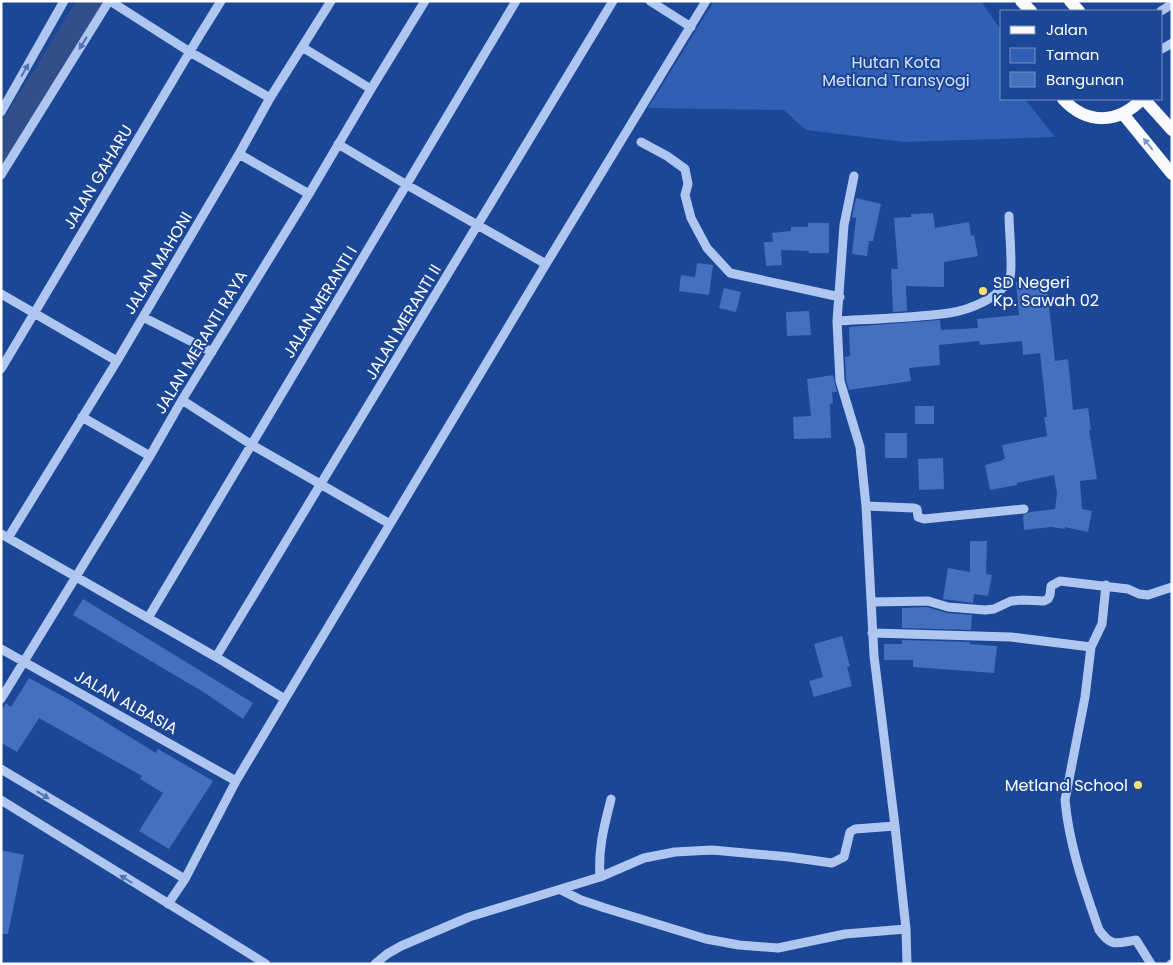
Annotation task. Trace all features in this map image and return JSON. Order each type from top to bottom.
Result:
[{"type":"main road","points":[[1021,1],[1030,10]]},
{"type":"main road","points":[[1064,100],[1071,108],[1087,116],[1106,119],[1123,114],[1142,100]]},
{"type":"main road","points":[[1144,100],[1172,130]]},
{"type":"main road","points":[[1123,114],[1172,174]]},
{"type":"street","points":[[1,112],[64,1]]},
{"type":"street","points":[[1,175],[109,1],[190,52],[270,98]]},
{"type":"street","name":"JALAN GAHARU","points":[[1,369],[221,1]]},
{"type":"street","name":"JALAN MAHONI","points":[[5,536],[117,362],[270,98],[331,1]]},
{"type":"street","name":"JALAN MERANTI RAYA","points":[[1,699],[25,663],[182,400],[425,1]]},
{"type":"street","name":"JALAN MERANTI I","points":[[148,618],[516,1]]},
{"type":"street","name":"JALAN MERANTI II","points":[[216,657],[613,1]]},
{"type":"street","points":[[650,1],[691,27]]},
{"type":"street","points":[[168,904],[185,879],[236,782],[285,699],[706,1]]},
{"type":"street","points":[[302,47],[371,89]]},
{"type":"street","points":[[642,142],[685,169],[688,184],[685,195],[691,218],[707,248],[730,273],[840,297]]},
{"type":"street","points":[[338,144],[546,264]]},
{"type":"street","points":[[239,154],[309,194]]},
{"type":"street","points":[[854,176],[844,225],[837,321],[840,381],[860,447],[866,506],[872,633],[877,689],[895,826],[906,929],[907,964]]},
{"type":"street","points":[[837,321],[950,313],[981,303],[1004,286],[1010,276],[1008,216]]},
{"type":"street","points":[[1,294],[117,362]]},
{"type":"street","points":[[143,316],[212,352]]},
{"type":"street","points":[[182,400],[252,445],[390,524]]},
{"type":"street","points":[[82,417],[150,456]]},
{"type":"street","points":[[866,506],[914,508],[917,509],[918,517],[924,519],[1024,509]]},
{"type":"street","points":[[5,536],[216,657],[285,699]]},
{"type":"street","points":[[872,602],[928,601],[948,607],[985,610],[994,609],[1011,601],[1044,601],[1050,595],[1051,586],[1060,581],[1128,589],[1148,595],[1172,587]]},
{"type":"street","points":[[1106,586],[1102,624],[1091,646],[1085,698],[1065,800],[1066,811],[1076,862],[1100,930],[1105,938],[1113,943],[1125,944],[1136,940],[1150,964]]},
{"type":"street","points":[[872,633],[1012,637],[1091,646]]},
{"type":"street","name":"JALAN ALBASIA","points":[[1,649],[236,782]]},
{"type":"street","points":[[1,770],[185,879]]},
{"type":"street","points":[[600,877],[600,848],[611,799]]},
{"type":"street","points":[[1,800],[266,964]]},
{"type":"street","points":[[375,964],[401,946],[470,917],[600,877],[638,859],[712,850],[789,857],[832,864],[844,857],[850,832],[855,829],[895,826]]},
{"type":"street","points":[[560,890],[604,908],[706,939],[739,945],[778,948],[845,934],[906,929]]},
{"type":"green space","name":"Hutan Kota Metland Transyogi","points":[[714,1],[981,1],[1000,29],[1000,100],[1026,100],[1055,137],[904,142],[806,130],[784,110],[648,108]]},
{"type":"building","points":[[856,198],[881,204],[873,241],[869,241],[867,256],[852,254],[856,218],[852,217]]},
{"type":"building","points":[[933,213],[935,228],[969,222],[971,236],[974,235],[978,256],[944,262],[944,287],[906,286],[907,311],[893,312],[891,269],[898,269],[894,218],[911,217],[911,214]]},
{"type":"building","points":[[808,223],[829,223],[829,253],[781,250],[782,265],[766,266],[764,242],[773,242],[772,233],[791,231],[791,227],[808,227]]},
{"type":"building","points":[[697,263],[713,265],[709,295],[679,291],[681,275],[695,277]]},
{"type":"building","points":[[1046,279],[1055,361],[1068,359],[1073,410],[1088,408],[1091,430],[1089,430],[1097,479],[1080,481],[1082,509],[1092,511],[1088,532],[1065,527],[1065,529],[1051,527],[1024,530],[1023,515],[1030,512],[1055,509],[1057,493],[1054,475],[990,490],[985,465],[1005,459],[1002,445],[1047,436],[1044,417],[1047,417],[1040,353],[1023,355],[1022,341],[980,345],[979,341],[939,345],[940,365],[909,368],[911,381],[849,390],[846,380],[845,357],[850,356],[849,327],[940,320],[941,330],[978,328],[977,319],[1019,315],[1016,282]]},
{"type":"building","points":[[724,288],[741,292],[736,312],[719,308]]},
{"type":"building","points":[[809,311],[811,335],[787,336],[786,312]]},
{"type":"building","points":[[833,375],[837,392],[832,392],[833,403],[830,404],[831,438],[794,439],[793,417],[811,416],[807,379]]},
{"type":"building","points":[[915,406],[934,406],[934,424],[915,424]]},
{"type":"building","points":[[885,433],[907,433],[907,458],[885,458]]},
{"type":"building","points":[[943,458],[944,489],[919,490],[918,459]]},
{"type":"building","points":[[970,541],[987,541],[986,574],[992,575],[988,596],[974,594],[973,603],[943,599],[948,568],[970,572]]},
{"type":"building","points":[[83,599],[253,703],[243,719],[205,693],[73,615]]},
{"type":"building","points":[[927,607],[947,613],[972,615],[971,630],[902,628],[902,608]]},
{"type":"building","points":[[842,636],[850,666],[847,667],[852,686],[814,697],[809,681],[823,677],[814,644]]},
{"type":"building","points":[[902,640],[970,642],[970,644],[997,646],[994,673],[913,667],[913,660],[884,660],[884,644],[902,644]]},
{"type":"building","points":[[29,678],[70,700],[156,753],[158,749],[213,781],[169,849],[139,831],[163,793],[140,779],[142,776],[39,718],[17,752],[1,743],[1,711],[6,703],[11,707]]},
{"type":"building","points":[[1,850],[24,855],[8,934],[1,934]]},
{"type":"waterway","points":[[1,152],[95,1]]},
{"type":"place","name":"SD Negeri Kp. Sawah 02","points":[[983,291]]},
{"type":"place","name":"Metland School","points":[[1138,785]]}]
